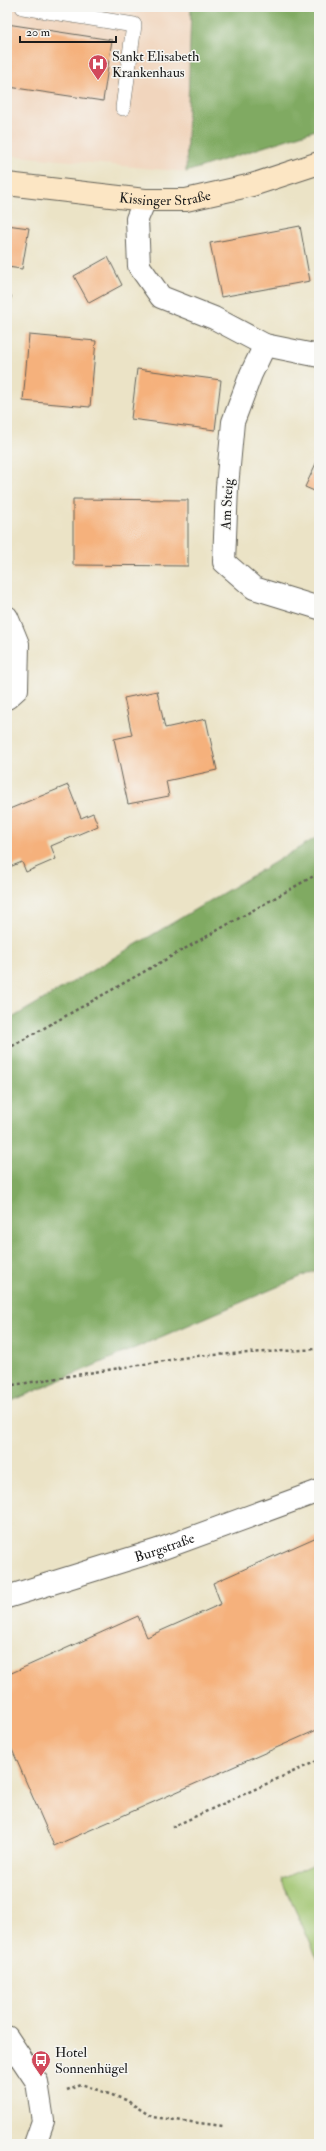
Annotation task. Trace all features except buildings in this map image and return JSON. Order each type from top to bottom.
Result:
[{"type":"street","name":"Kissinger Straße","points":[[7,184],[145,200],[186,200],[252,185],[319,164]]},
{"type":"street","points":[[145,200],[137,219],[139,266],[161,297],[214,318],[265,345],[319,356]]},
{"type":"street","name":"Am Steig","points":[[265,345],[251,374],[233,422],[227,488],[224,562],[254,588],[319,608]]},
{"type":"street","points":[[7,617],[18,644],[17,689],[7,698]]},
{"type":"street","name":"Burgstraße","points":[[7,1597],[158,1550],[319,1491]]},
{"type":"street","points":[[7,2038],[37,2082],[43,2121],[35,2144]]},
{"type":"lane","points":[[23,7],[89,12],[134,26],[123,108]]},
{"type":"path","points":[[7,310],[11,295]]},
{"type":"path","points":[[7,1050],[319,873]]},
{"type":"path","points":[[7,1386],[195,1356],[319,1349]]},
{"type":"path","points":[[172,1827],[319,1760]]},
{"type":"path","points":[[40,2101],[81,2084],[126,2100],[152,2117],[223,2126]]},
{"type":"shaded area","name":"Sankt Elisabeth Krankenhaus","points":[[7,7],[191,7],[186,172],[7,155]]},
{"type":"green space","points":[[191,7],[319,7],[319,129],[186,172]]},
{"type":"green space","points":[[319,836],[319,1269],[7,1403],[7,1021]]},
{"type":"green space","points":[[319,1862],[319,1962],[281,1879]]},
{"type":"place","name":"Sankt Elisabeth Krankenhaus","points":[[98,81]]},
{"type":"place","name":"Hotel Sonnenhügel","points":[[41,2077]]}]
